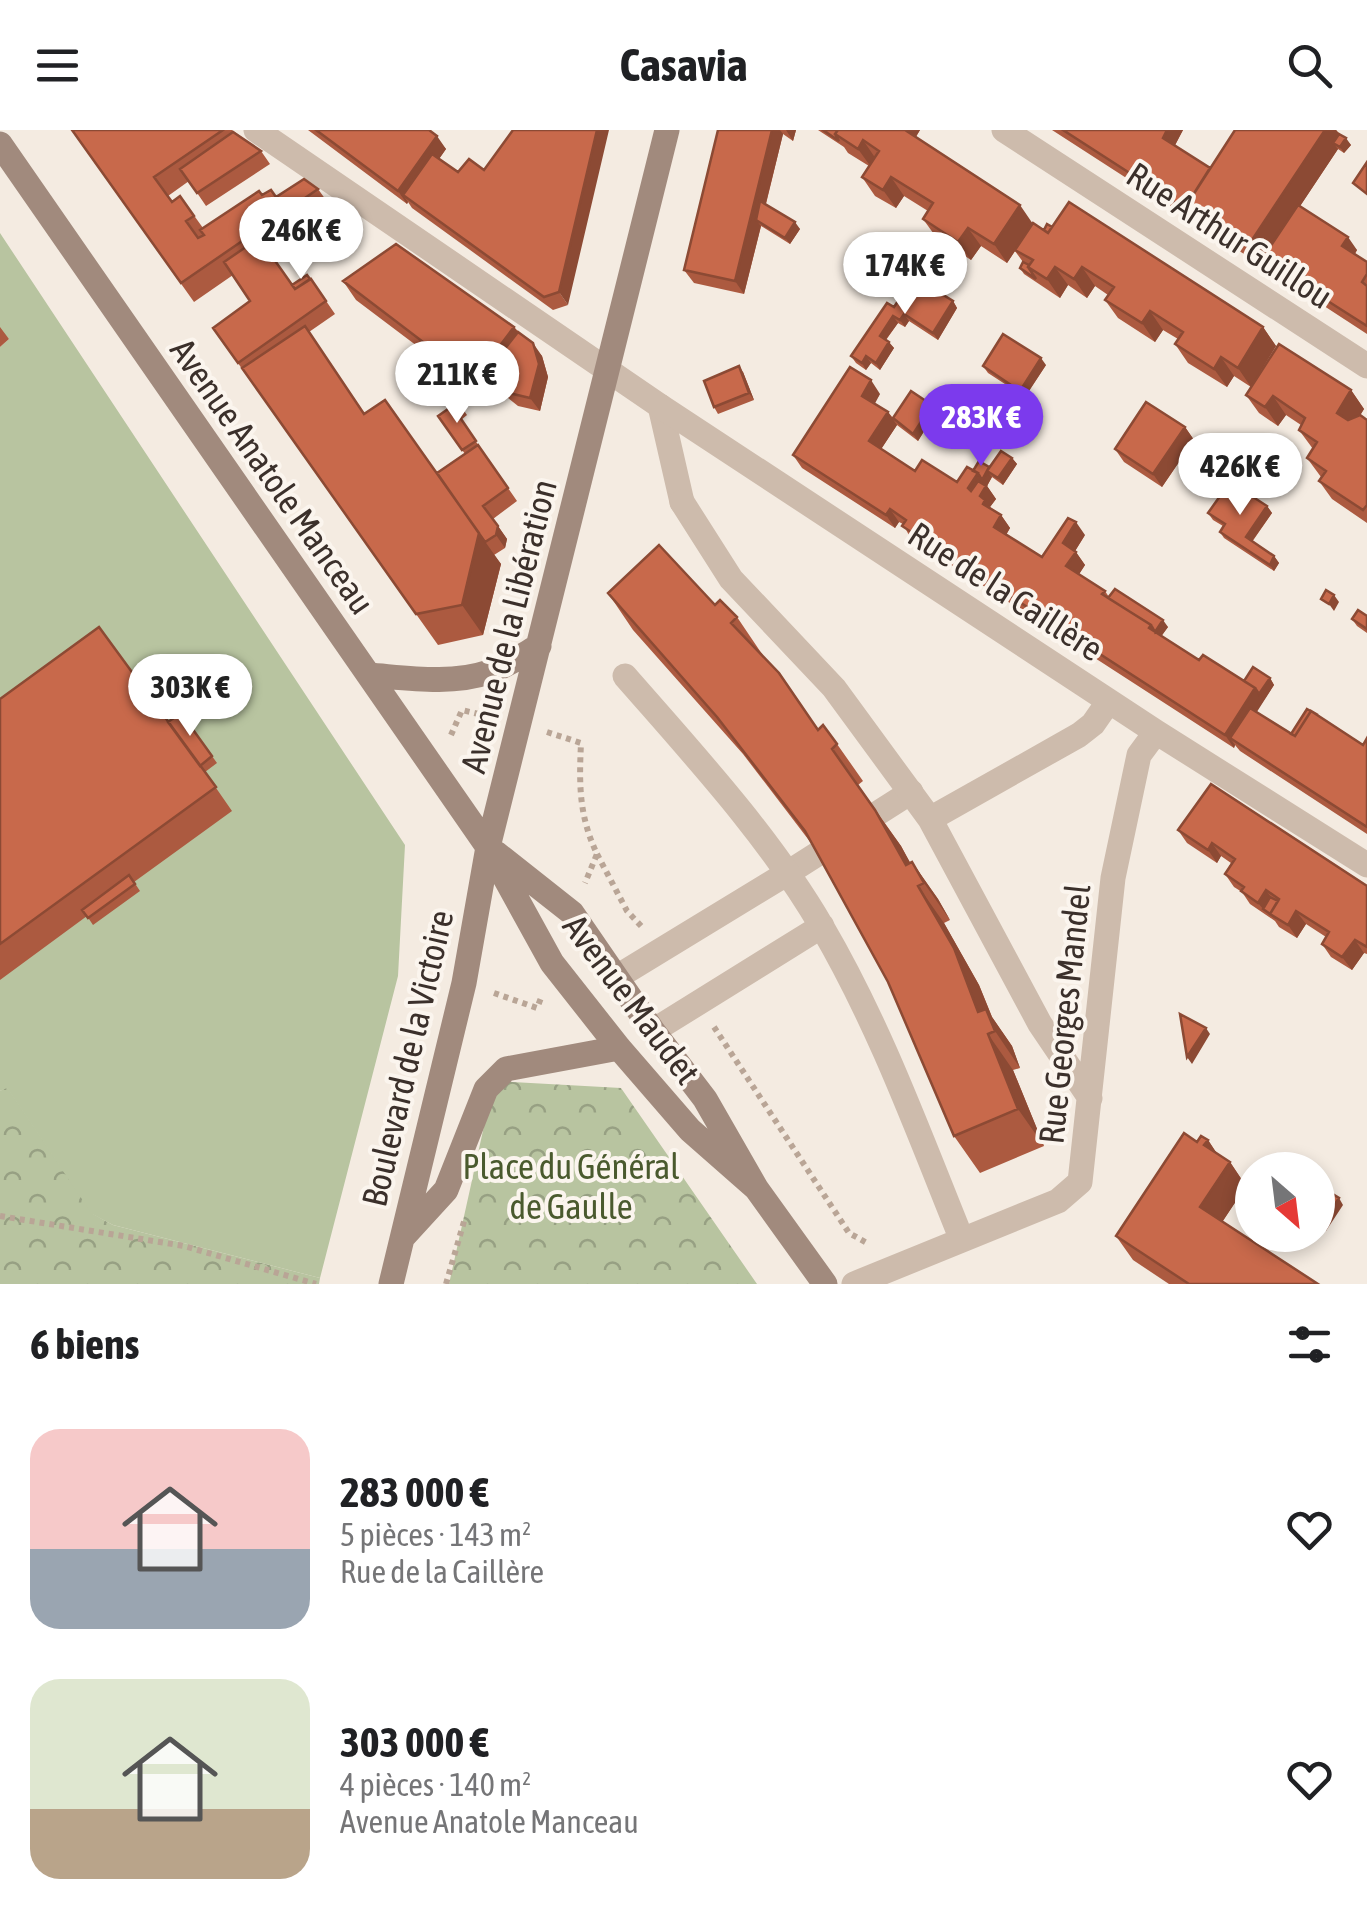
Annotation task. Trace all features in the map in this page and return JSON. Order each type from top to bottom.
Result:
[{"type":"main road","name":"Avenue de la Libération","points":[[488,847],[667,130]]},
{"type":"main road","name":"Avenue Anatole Manceau","points":[[0,144],[488,847]]},
{"type":"main road","points":[[369,675],[460,678],[488,672],[539,646]]},
{"type":"main road","name":"Avenue Maudet","points":[[488,847],[572,913],[705,1099],[756,1188],[825,1284]]},
{"type":"main road","name":"Avenue Maudet","points":[[488,847],[552,963],[690,1130],[756,1188]]},
{"type":"main road","name":"Boulevard de la Victoire","points":[[391,1284],[464,983],[488,847]]},
{"type":"main road","points":[[400,1240],[446,1190],[486,1089],[506,1070],[619,1048]]},
{"type":"street","name":"Rue de la Caillère","points":[[256,130],[608,372],[1367,866]]},
{"type":"street","name":"Rue Arthur Guillou","points":[[1004,130],[1367,366]]},
{"type":"street","points":[[660,406],[682,502],[732,579],[834,688],[930,819],[1040,1024],[1090,1098]]},
{"type":"street","points":[[625,676],[699,761],[822,926],[880,1036],[962,1240]]},
{"type":"street","points":[[930,819],[1079,735],[1093,724],[1109,701]]},
{"type":"street","name":"Rue Georges Mandel","points":[[854,1284],[1058,1201],[1080,1182],[1113,878],[1139,755],[1156,732]]},
{"type":"street","points":[[878,813],[911,792]]},
{"type":"street","points":[[617,978],[819,853]]},
{"type":"street","points":[[653,1031],[822,926]]},
{"type":"path","points":[[598,854],[628,911],[662,950]]},
{"type":"path","points":[[699,1004],[849,1232],[865,1240],[882,1271]]},
{"type":"path","points":[[0,1216],[184,1246],[316,1284]]},
{"type":"green space","points":[[0,233],[405,845],[398,976],[320,1278],[113,1225],[92,1214],[7,1088],[0,1091],[0,347],[9,339],[0,330]]},
{"type":"green space","name":"Place du Général de Gaulle","points":[[494,1081],[621,1088],[757,1284],[449,1284]]},
{"type":"green space","points":[[7,1087],[93,1214],[113,1225],[320,1278],[319,1284],[0,1284],[0,1091]]},
{"type":"building","points":[[72,130],[223,130],[154,177],[172,202],[180,196],[194,216],[186,221],[198,238],[204,235],[200,230],[259,191],[262,195],[271,190],[276,197],[304,179],[318,189],[181,283]]},
{"type":"building","points":[[316,130],[429,130],[437,136],[398,191]]},
{"type":"building","points":[[513,130],[597,130],[559,292],[544,297],[403,195],[432,154],[458,172],[469,159],[484,170]]},
{"type":"building","points":[[718,130],[772,130],[735,281],[684,270]]},
{"type":"building","points":[[823,130],[838,130],[835,134],[839,141]]},
{"type":"building","points":[[838,130],[905,130],[1020,205],[994,244],[968,228],[958,242],[923,219],[933,203],[891,177],[883,190],[862,177],[879,151],[863,140],[858,149],[835,134]]},
{"type":"building","points":[[1063,130],[1167,130],[1163,138],[1210,168],[1186,206],[1190,212]]},
{"type":"building","points":[[1235,130],[1325,130],[1248,246],[1186,206]]},
{"type":"building","points":[[233,132],[261,151],[197,193],[180,169]]},
{"type":"building","points":[[1339,134],[1346,138],[1340,147],[1333,143]]},
{"type":"building","points":[[1367,162],[1367,194],[1353,183]]},
{"type":"building","points":[[760,201],[795,222],[785,238],[756,220]]},
{"type":"building","points":[[1069,202],[1263,327],[1238,368],[1221,357],[1214,369],[1175,344],[1183,332],[1150,311],[1142,323],[1105,300],[1114,287],[1082,267],[1074,279],[1055,267],[1047,279],[1028,267],[1033,260],[1015,250],[1033,223],[1048,233]]},
{"type":"building","points":[[1298,205],[1348,237],[1342,246],[1367,262],[1362,282],[1367,286],[1367,326],[1312,291],[1317,284],[1293,268],[1289,276],[1262,259]]},
{"type":"building","points":[[259,238],[295,289],[311,279],[326,301],[238,363],[213,328],[250,301],[224,262]]},
{"type":"building","points":[[396,244],[514,327],[489,360],[469,377],[343,281]]},
{"type":"building","points":[[1023,262],[1029,265],[1036,279],[1020,268]]},
{"type":"building","points":[[307,275],[310,279],[295,289],[292,285]]},
{"type":"building","points":[[914,277],[953,301],[933,333],[904,314],[900,320],[893,316],[880,336],[889,342],[876,363],[866,356],[862,363],[851,356],[887,303],[894,307]]},
{"type":"building","points":[[305,326],[364,414],[385,400],[479,533],[462,605],[416,614],[242,368]]},
{"type":"building","points":[[518,332],[533,343],[539,364],[530,398],[509,393],[485,374]]},
{"type":"building","points":[[1003,334],[1041,358],[1020,391],[983,366]]},
{"type":"building","points":[[1279,344],[1351,390],[1337,413],[1348,420],[1360,415],[1367,420],[1367,505],[1363,510],[1319,481],[1326,471],[1307,458],[1317,442],[1299,430],[1305,418],[1273,396],[1265,407],[1246,395]]},
{"type":"building","points":[[739,366],[749,393],[714,407],[704,381]]},
{"type":"building","points":[[850,367],[871,380],[862,396],[888,412],[869,441],[915,471],[922,460],[957,482],[967,467],[978,473],[968,488],[971,491],[978,481],[986,486],[980,496],[985,500],[983,504],[1001,515],[994,527],[1042,557],[1068,518],[1076,522],[1063,543],[1076,552],[1066,566],[1151,625],[1149,628],[1199,660],[1203,655],[1255,688],[1225,735],[902,526],[906,520],[890,509],[886,515],[793,455]]},
{"type":"building","points":[[911,391],[932,405],[913,434],[893,418]]},
{"type":"building","points":[[458,402],[463,408],[457,413],[476,441],[462,450],[438,416]]},
{"type":"building","points":[[1146,402],[1185,427],[1153,474],[1115,449]]},
{"type":"building","points":[[478,445],[508,488],[483,506],[498,526],[496,535],[485,542],[437,473]]},
{"type":"building","points":[[1001,451],[1012,458],[998,478],[987,471]]},
{"type":"building","points":[[979,461],[989,467],[982,480],[973,471]]},
{"type":"building","points":[[1230,482],[1267,506],[1246,537],[1274,556],[1270,565],[1220,532],[1225,524],[1208,513]]},
{"type":"building","points":[[659,545],[715,605],[720,600],[737,617],[731,623],[779,673],[818,730],[823,725],[837,744],[832,749],[875,810],[906,865],[912,862],[924,883],[918,886],[954,948],[978,1012],[986,1009],[995,1031],[988,1034],[1018,1109],[954,1136],[888,982],[805,831],[717,717],[608,593]]},
{"type":"building","points":[[1115,589],[1163,620],[1155,632],[1151,625],[1108,598]]},
{"type":"building","points":[[1326,590],[1334,595],[1329,604],[1321,599]]},
{"type":"building","points":[[1358,610],[1367,616],[1367,629],[1352,619]]},
{"type":"building","points":[[99,627],[216,787],[0,944],[0,699]]},
{"type":"building","points":[[1253,667],[1270,678],[1259,694],[1244,681]]},
{"type":"building","points":[[1250,708],[1295,736],[1311,711],[1363,745],[1367,738],[1367,827],[1230,738]]},
{"type":"building","points":[[1307,709],[1311,711],[1295,736],[1291,734]]},
{"type":"building","points":[[181,713],[212,756],[200,766],[168,722]]},
{"type":"building","points":[[1211,784],[1367,886],[1367,947],[1355,940],[1342,957],[1322,944],[1329,932],[1296,911],[1288,925],[1270,914],[1279,899],[1266,890],[1258,903],[1225,874],[1235,859],[1212,843],[1208,850],[1178,830]]},
{"type":"building","points":[[129,875],[135,884],[88,918],[82,910]]},
{"type":"building","points":[[1270,897],[1278,901],[1270,914],[1263,909]]},
{"type":"building","points":[[1180,1014],[1206,1028],[1187,1057]]},
{"type":"building","points":[[1184,1133],[1197,1142],[1201,1136],[1208,1140],[1204,1145],[1230,1162],[1200,1207],[1235,1230],[1235,1252],[1269,1252],[1318,1284],[1189,1284],[1116,1236]]}]
